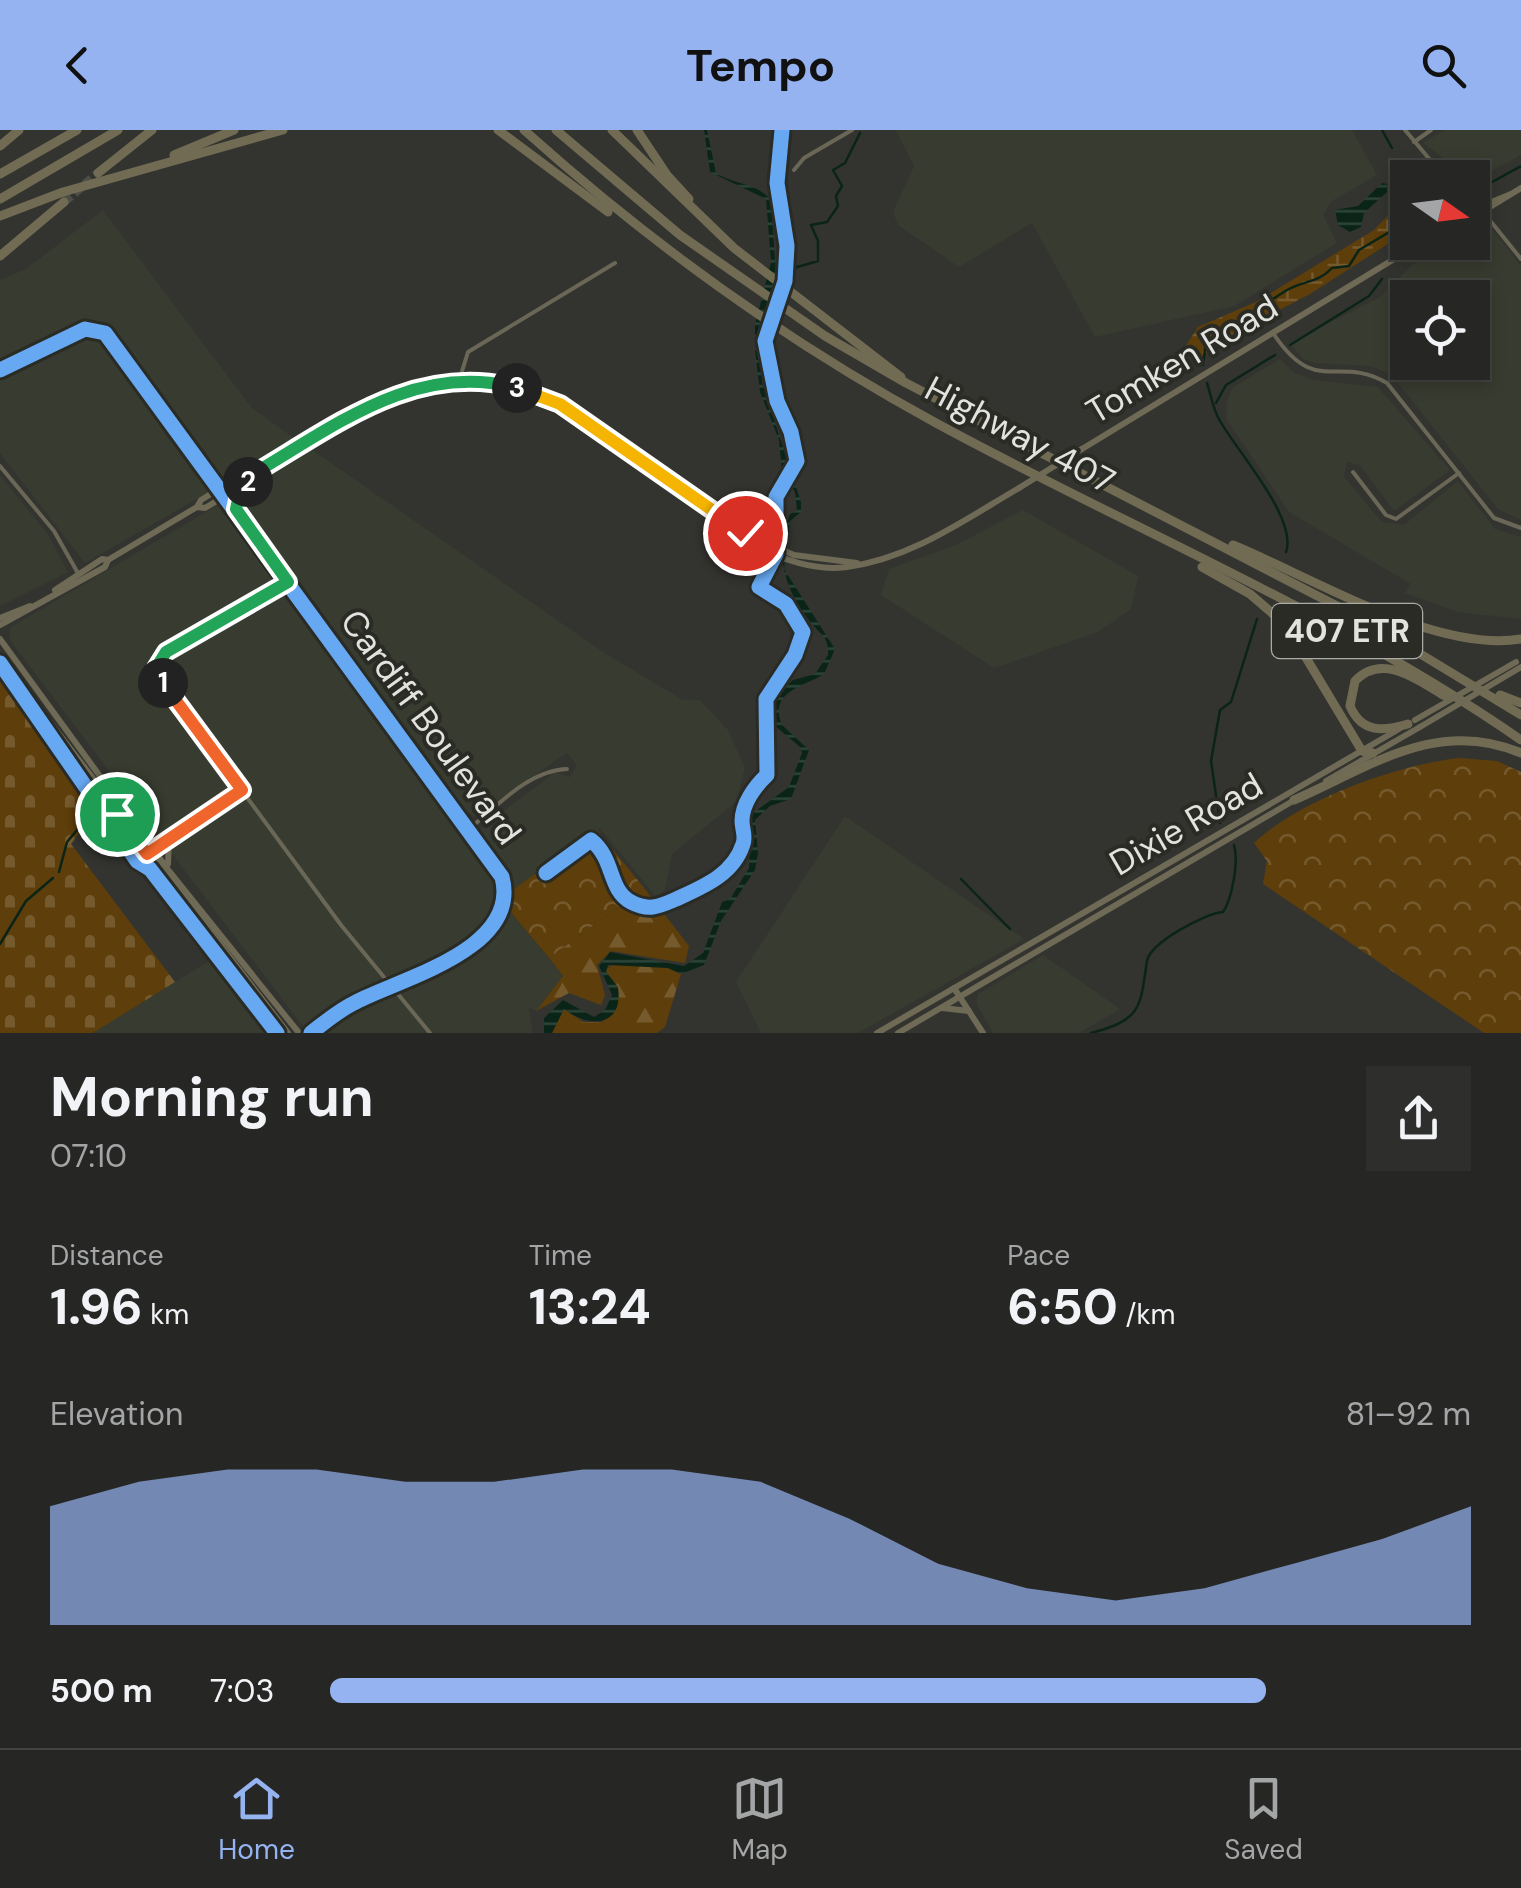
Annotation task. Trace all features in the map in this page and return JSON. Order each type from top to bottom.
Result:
[{"type":"highway","points":[[0,146],[19,130]]},
{"type":"highway","points":[[0,174],[77,130]]},
{"type":"highway","points":[[0,199],[118,130]]},
{"type":"highway","points":[[98,173],[152,130]]},
{"type":"highway","points":[[139,170],[234,130]]},
{"type":"highway","points":[[0,216],[139,170],[283,130]]},
{"type":"highway","points":[[498,130],[609,213],[620,216]]},
{"type":"highway","name":"Highway 407","points":[[524,130],[620,216],[778,330],[939,424],[1342,628],[1521,740]]},
{"type":"highway","name":"Highway 407","points":[[556,130],[664,223],[784,310],[906,383],[1186,526],[1490,692],[1521,715]]},
{"type":"highway","points":[[612,130],[712,228],[788,294],[898,372],[906,383]]},
{"type":"highway","points":[[637,130],[666,175],[712,228]]},
{"type":"highway","points":[[0,253],[64,202]]},
{"type":"highway","points":[[1186,526],[1442,634],[1482,642],[1521,639]]},
{"type":"highway","points":[[1163,540],[1271,610],[1299,643],[1367,752]]},
{"type":"highway","points":[[1414,724],[1384,730],[1361,723],[1350,706],[1355,681],[1370,669],[1390,668],[1472,707]]},
{"type":"highway","points":[[1490,692],[1521,702]]},
{"type":"highway","points":[[1294,800],[1405,748],[1434,740],[1479,740],[1521,753]]},
{"type":"main road","points":[[1490,204],[1521,188]]},
{"type":"main road","name":"Tomken Road","points":[[0,626],[5,616],[30,606],[197,508],[226,496],[253,474],[397,392],[459,380],[502,384],[560,404],[740,532],[772,550],[794,558],[858,564],[914,548],[1392,260]]},
{"type":"main road","name":"Tomken Road","points":[[197,508],[200,500],[245,473],[253,474]]},
{"type":"main road","points":[[236,509],[241,486]]},
{"type":"main road","points":[[5,616],[7,648]]},
{"type":"main road","points":[[0,639],[150,852],[169,870],[299,1033]]},
{"type":"main road","points":[[0,657],[288,1033]]},
{"type":"main road","name":"Dixie Road","points":[[877,1033],[1519,663]]},
{"type":"main road","name":"Dixie Road","points":[[898,1033],[1294,800],[1367,752]]},
{"type":"main road","points":[[169,839],[169,870]]},
{"type":"main road","points":[[954,988],[983,1033]]},
{"type":"main road","points":[[941,1008],[970,1011]]},
{"type":"main road","points":[[276,1017],[280,1033]]},
{"type":"main road","points":[[314,1033],[324,1023]]},
{"type":"street","points":[[794,170],[804,158],[852,130]]},
{"type":"street","points":[[1404,130],[1430,160]]},
{"type":"street","points":[[1414,142],[1431,130]]},
{"type":"street","points":[[1490,224],[1521,259]]},
{"type":"street","points":[[459,380],[468,352],[615,263]]},
{"type":"street","name":"Cardiff Boulevard","points":[[0,370],[85,329],[100,330],[236,509],[502,877],[505,893],[498,916],[485,934],[452,958],[324,1023]]},
{"type":"street","points":[[1272,333],[1294,362],[1306,369],[1370,375],[1387,384],[1494,518],[1521,528]]},
{"type":"street","points":[[0,466],[59,538],[80,577]]},
{"type":"street","points":[[1353,472],[1392,519],[1459,473]]},
{"type":"street","points":[[288,582],[166,652],[156,668],[159,678],[430,1033]]},
{"type":"street","points":[[469,829],[520,788],[554,769],[566,769]]},
{"type":"street","points":[[150,852],[242,790]]},
{"type":"shaded area","points":[[704,130],[716,173],[759,190],[771,200],[776,273],[758,333],[762,383],[801,502],[801,512],[790,521],[784,569],[785,529],[790,514],[797,511],[795,492],[782,472],[779,440],[760,392],[755,350],[755,325],[771,262],[766,199],[710,172]]},
{"type":"shaded area","points":[[896,130],[1352,130],[1377,175],[1332,201],[1323,215],[1337,243],[1234,306],[1095,337],[1032,223],[959,267],[898,225],[893,212],[914,166]]},
{"type":"shaded area","points":[[1445,130],[1521,130],[1521,155],[1490,172],[1490,160],[1445,160],[1423,143]]},
{"type":"shaded area","points":[[1382,183],[1387,184],[1387,192],[1364,213],[1361,227],[1350,232],[1338,225],[1335,210],[1358,206]]},
{"type":"shaded area","points":[[103,210],[251,407],[298,441],[224,480],[110,328],[97,321],[85,320],[0,361],[0,280],[26,269]]},
{"type":"shaded area","points":[[1490,226],[1521,266],[1521,520],[1498,509],[1396,380],[1490,380],[1490,280],[1397,280],[1420,260],[1490,260]]},
{"type":"shaded area","points":[[1390,287],[1390,374],[1370,366],[1316,363],[1303,359],[1290,343],[1380,297]]},
{"type":"shaded area","points":[[88,332],[101,335],[211,482],[209,492],[85,563],[0,453],[0,374]]},
{"type":"shaded area","points":[[1280,359],[1293,372],[1314,380],[1378,387],[1450,470],[1394,511],[1360,465],[1347,462],[1344,477],[1382,522],[1404,525],[1458,481],[1495,529],[1521,537],[1521,619],[1458,612],[1405,593],[1411,584],[1289,512],[1227,420],[1226,404],[1232,388]]},
{"type":"shaded area","points":[[311,449],[603,652],[683,700],[700,700],[728,730],[745,768],[736,802],[672,854],[665,889],[657,898],[600,828],[511,891],[507,871],[480,829],[555,772],[570,777],[577,766],[567,753],[474,817],[461,806],[240,505],[245,489]]},
{"type":"shaded area","points":[[0,475],[47,533],[68,572],[0,606]]},
{"type":"shaded area","points":[[218,505],[226,507],[497,875],[497,910],[475,937],[483,944],[497,933],[508,909],[563,976],[536,1011],[529,1008],[533,1033],[308,1033],[9,639],[11,627]]},
{"type":"shaded area","points":[[1023,510],[1138,576],[1131,609],[1098,632],[994,668],[881,595],[889,569],[956,545]]},
{"type":"shaded area","points":[[784,569],[835,649],[824,674],[790,692],[780,705],[782,725],[809,750],[791,799],[770,806],[755,820],[755,870],[721,921],[704,965],[681,974],[668,968],[608,965],[606,972],[618,987],[618,1000],[610,1017],[593,1021],[564,1009],[552,1033],[544,1033],[544,1018],[563,1000],[594,1017],[605,1010],[612,995],[599,966],[610,952],[684,966],[703,953],[722,902],[730,899],[749,868],[750,815],[789,787],[802,753],[774,725],[771,711],[776,695],[793,680],[815,674],[828,655],[826,640],[794,597]]},
{"type":"shaded area","points":[[845,816],[1024,939],[858,1033],[761,1033],[736,982]]},
{"type":"shaded area","points":[[1043,955],[1120,1009],[1079,1033],[993,1033],[976,1003],[978,994]]},
{"type":"shaded area","points":[[214,958],[276,1033],[93,1033],[175,982]]},
{"type":"green space","points":[[1390,213],[1390,243],[1310,294],[1216,343],[1195,364],[1185,347],[1198,327],[1256,302],[1374,230]]},
{"type":"green space","points":[[0,674],[97,796],[92,816],[71,844],[175,982],[93,1033],[0,1033]]},
{"type":"green space","points":[[1459,758],[1497,761],[1521,772],[1521,1033],[1484,1033],[1263,884],[1267,861],[1254,843],[1297,812],[1379,776]]},
{"type":"green space","points":[[597,830],[644,888],[549,958],[508,909],[511,891]]},
{"type":"green space","points":[[644,888],[689,946],[685,963],[611,951],[597,965],[605,995],[601,1005],[569,993],[536,1011],[563,976],[549,958]]},
{"type":"green space","points":[[616,962],[668,968],[681,974],[665,1027],[657,1033],[552,1033],[564,1008],[583,1022],[602,1022],[615,1008],[618,988],[605,970]]},
{"type":"waterway","points":[[1382,130],[1392,148]]},
{"type":"waterway","points":[[787,270],[818,261],[818,241],[811,225],[827,222],[838,206],[836,196],[842,186],[833,170],[845,163],[860,133]]},
{"type":"waterway","points":[[1490,183],[1521,166]]},
{"type":"waterway","points":[[1203,365],[1206,342],[1289,289],[1317,279],[1332,268],[1349,266],[1359,250],[1390,232]]},
{"type":"waterway","points":[[1290,345],[1369,296],[1382,279]]},
{"type":"waterway","points":[[1216,403],[1226,385],[1275,355]]},
{"type":"waterway","points":[[1207,383],[1220,421],[1275,504],[1287,538],[1286,552]]},
{"type":"waterway","points":[[1220,823],[1211,761],[1220,710],[1231,702],[1257,619]]},
{"type":"waterway","points":[[59,872],[67,842],[88,817],[95,799]]},
{"type":"waterway","points":[[1091,1033],[1121,1023],[1136,1009],[1147,961],[1158,946],[1192,923],[1223,912],[1234,880],[1234,845]]},
{"type":"waterway","points":[[0,944],[26,901],[53,878]]},
{"type":"waterway","points":[[961,879],[1010,929]]},
{"type":"tunnel","points":[[64,202],[98,173]]},
{"type":"cycle path","points":[[546,873],[591,840],[604,856],[624,897],[643,906],[663,905],[694,891],[732,865],[744,841],[744,808],[767,775],[766,699],[795,655],[803,632],[786,604],[759,587],[776,554],[776,497],[797,461],[791,432],[777,401],[765,341],[785,281],[787,246],[777,183],[782,130]]},
{"type":"cycle path","points":[[0,370],[85,329],[105,333],[502,877],[503,902],[494,924],[476,942],[453,958],[350,1005],[311,1033]]},
{"type":"cycle path","points":[[0,663],[137,861],[150,869],[277,1033]]},
{"type":"route","points":[[117,814],[147,854],[242,790],[159,678],[158,662],[166,652],[288,582],[236,509],[241,486],[250,482],[253,474],[397,392],[459,380],[502,384],[560,404],[745,533]]}]
